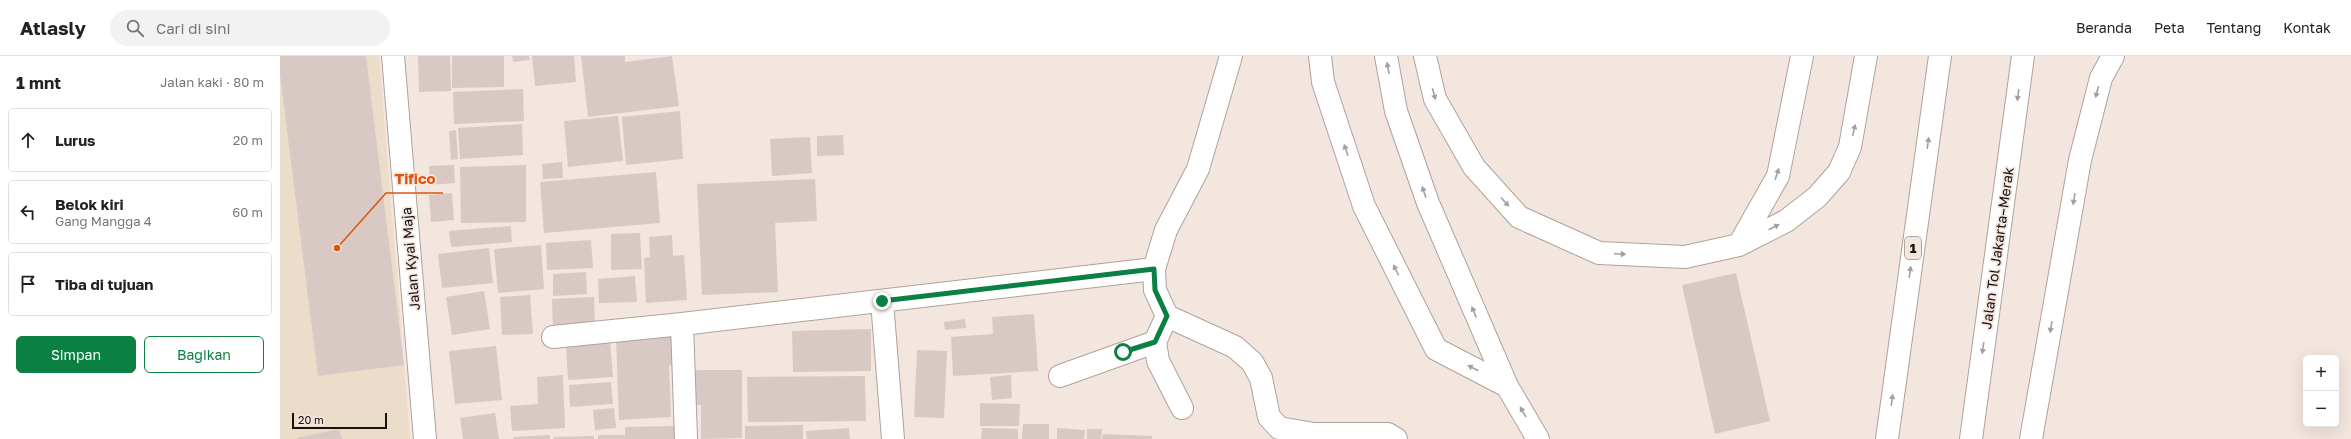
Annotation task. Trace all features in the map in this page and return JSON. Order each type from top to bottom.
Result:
[{"type":"main road","name":"Jalan Kyai Maja","points":[[393,56],[425,439]]},
{"type":"main road","points":[[1231,56],[1198,169],[1166,230],[1154,269],[1155,290],[1167,316],[1235,347],[1252,362],[1261,378],[1269,417],[1279,428],[1314,434],[1388,434],[1396,439]]},
{"type":"main road","points":[[1320,56],[1323,82],[1364,206],[1436,348],[1508,386]]},
{"type":"main road","points":[[1386,56],[1396,111],[1428,203],[1508,386],[1538,439]]},
{"type":"main road","points":[[1425,56],[1435,99],[1474,167],[1519,217],[1599,253],[1685,257],[1739,245],[1786,221],[1817,197],[1838,172],[1850,147],[1866,56]]},
{"type":"main road","points":[[1739,245],[1778,176],[1802,56]]},
{"type":"main road","name":"1","points":[[1887,439],[1940,56]]},
{"type":"main road","name":"Jalan Tol Jakarta–Merak","points":[[1971,439],[2023,56]]},
{"type":"main road","points":[[2031,439],[2080,160],[2101,78],[2113,56]]},
{"type":"main road","points":[[553,337],[682,324],[1154,269]]},
{"type":"main road","points":[[882,301],[893,439]]},
{"type":"main road","points":[[1167,316],[1155,342],[1158,361],[1182,408]]},
{"type":"main road","points":[[682,324],[686,439]]},
{"type":"main road","points":[[1060,376],[1155,342]]},
{"type":"shaded area","points":[[280,56],[379,56],[410,439],[280,439]]},
{"type":"building","points":[[280,56],[366,56],[404,365],[318,376],[280,74]]},
{"type":"building","points":[[418,56],[450,56],[451,91],[419,92]]},
{"type":"building","points":[[452,56],[504,56],[504,87],[452,88]]},
{"type":"building","points":[[512,56],[529,56],[530,60],[513,62]]},
{"type":"building","points":[[532,56],[574,56],[576,82],[535,86]]},
{"type":"building","points":[[581,56],[625,56],[625,62],[672,56],[679,106],[588,117]]},
{"type":"building","points":[[523,89],[524,121],[454,124],[453,92]]},
{"type":"building","points":[[680,111],[683,159],[626,165],[622,117]]},
{"type":"building","points":[[618,116],[623,161],[568,167],[564,121]]},
{"type":"building","points":[[522,124],[523,155],[460,159],[458,128]]},
{"type":"building","points":[[456,130],[458,159],[451,160],[449,131]]},
{"type":"building","points":[[843,135],[844,155],[817,156],[817,136]]},
{"type":"building","points":[[810,137],[812,173],[772,176],[770,139]]},
{"type":"building","points":[[562,162],[563,178],[543,179],[542,164]]},
{"type":"building","points":[[454,165],[455,183],[430,185],[429,166]]},
{"type":"building","points":[[526,165],[526,222],[461,223],[460,167]]},
{"type":"building","points":[[656,172],[660,223],[544,233],[540,182]]},
{"type":"building","points":[[815,179],[817,221],[775,223],[778,292],[702,295],[697,184]]},
{"type":"building","points":[[452,193],[454,220],[431,222],[429,195]]},
{"type":"building","points":[[511,226],[512,242],[451,247],[449,231]]},
{"type":"building","points":[[640,233],[642,269],[611,270],[611,234]]},
{"type":"building","points":[[672,235],[673,256],[684,255],[687,300],[646,303],[644,258],[650,257],[649,237]]},
{"type":"building","points":[[591,240],[593,268],[547,270],[546,243]]},
{"type":"building","points":[[541,245],[544,289],[498,293],[494,249]]},
{"type":"building","points":[[489,248],[493,283],[442,288],[438,254]]},
{"type":"building","points":[[586,272],[587,294],[553,296],[553,274]]},
{"type":"building","points":[[1736,273],[1770,421],[1715,434],[1682,285]]},
{"type":"building","points":[[635,276],[637,302],[599,303],[598,279]]},
{"type":"building","points":[[484,291],[490,329],[452,335],[446,297]]},
{"type":"building","points":[[530,295],[533,334],[502,335],[500,297]]},
{"type":"building","points":[[594,297],[595,329],[553,330],[552,299]]},
{"type":"building","points":[[1034,314],[1038,371],[953,376],[951,337],[993,334],[992,317]]},
{"type":"building","points":[[965,319],[966,328],[945,330],[944,322]]},
{"type":"building","points":[[871,329],[871,371],[793,372],[792,331]]},
{"type":"building","points":[[678,335],[679,364],[669,365],[671,417],[619,420],[616,338]]},
{"type":"building","points":[[610,341],[613,377],[568,380],[566,344]]},
{"type":"building","points":[[496,346],[502,400],[455,404],[449,351]]},
{"type":"building","points":[[917,350],[947,351],[944,418],[914,417]]},
{"type":"building","points":[[742,370],[742,438],[701,439],[701,405],[689,405],[689,371]]},
{"type":"building","points":[[563,375],[565,428],[512,431],[510,406],[538,404],[537,377]]},
{"type":"building","points":[[1011,375],[1012,398],[992,400],[990,377]]},
{"type":"building","points":[[865,376],[866,421],[748,422],[747,377]]},
{"type":"building","points":[[611,382],[613,404],[570,407],[569,385]]},
{"type":"building","points":[[980,403],[1020,404],[1019,426],[980,426]]},
{"type":"building","points":[[614,408],[616,428],[595,430],[593,410]]},
{"type":"building","points":[[495,413],[499,439],[463,439],[460,418]]},
{"type":"building","points":[[1023,424],[1049,424],[1049,439],[1022,439]]},
{"type":"building","points":[[803,425],[803,439],[745,439],[745,426]]},
{"type":"building","points":[[675,426],[675,439],[598,439],[598,435],[625,435],[625,427]]},
{"type":"building","points":[[849,428],[850,439],[807,439],[806,431]]},
{"type":"building","points":[[982,428],[1018,429],[1018,439],[981,439]]},
{"type":"building","points":[[1057,428],[1085,430],[1084,439],[1057,439]]},
{"type":"building","points":[[339,429],[342,439],[297,439],[297,438]]},
{"type":"building","points":[[1087,429],[1102,429],[1101,439],[1087,439]]},
{"type":"building","points":[[1103,434],[1152,436],[1152,439],[1102,439]]},
{"type":"building","points":[[550,435],[550,439],[514,439],[513,437]]},
{"type":"building","points":[[594,436],[594,439],[554,439],[554,437]]},
{"type":"place","name":"Tifico","points":[[337,248]]},
{"type":"route","points":[[882,301],[1154,269],[1155,290],[1167,316],[1155,342],[1123,352]]}]
